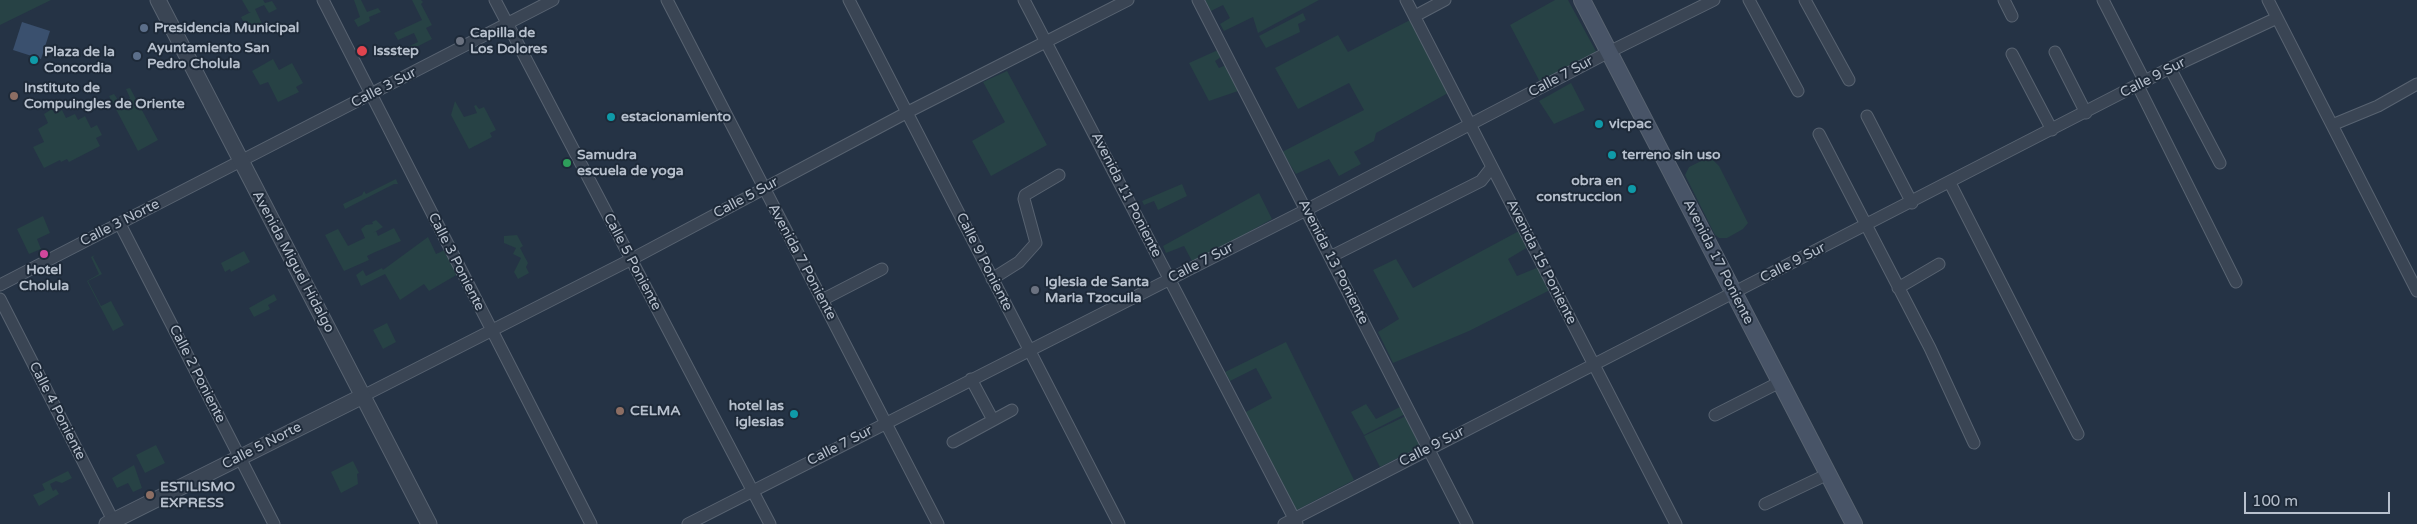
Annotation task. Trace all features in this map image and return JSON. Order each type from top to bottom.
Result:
[{"type":"main road","name":"Avenida 17 Poniente","points":[[1582,0],[1854,524]]},
{"type":"street","name":"Avenida Miguel Hidalgo","points":[[158,0],[429,524]]},
{"type":"street","name":"Calle 3 Poniente","points":[[323,0],[591,524]]},
{"type":"street","name":"Calle 5 Poniente","points":[[495,0],[770,524]]},
{"type":"street","name":"Calle 3 Sur","points":[[241,162],[554,0]]},
{"type":"street","name":"Avenida 7 Poniente","points":[[667,0],[938,524]]},
{"type":"street","name":"Calle 9 Poniente","points":[[849,0],[1119,524]]},
{"type":"street","name":"Avenida 11 Poniente","points":[[1024,0],[1170,279],[1291,522]]},
{"type":"street","name":"Calle 5 Sur","points":[[363,396],[630,260],[906,113],[1128,0]]},
{"type":"street","name":"Avenida 13 Poniente","points":[[1198,0],[1467,524]]},
{"type":"street","name":"Avenida 15 Poniente","points":[[1406,0],[1676,524]]},
{"type":"street","points":[[1415,16],[1444,0]]},
{"type":"street","name":"Calle 7 Sur","points":[[688,524],[1714,0]]},
{"type":"street","points":[[1749,0],[1798,91]]},
{"type":"street","points":[[1805,0],[1848,80]]},
{"type":"street","points":[[2004,0],[2012,16]]},
{"type":"street","points":[[2103,0],[2236,282]]},
{"type":"street","points":[[2268,0],[2417,291]]},
{"type":"street","name":"Calle 9 Sur","points":[[1291,522],[1429,449],[1912,203],[2170,68],[2277,18]]},
{"type":"street","points":[[2055,52],[2086,113]]},
{"type":"street","points":[[2012,54],[2052,130]]},
{"type":"street","points":[[2170,68],[2220,164]]},
{"type":"street","points":[[2332,125],[2378,106],[2417,84]]},
{"type":"street","points":[[1867,116],[1912,203]]},
{"type":"street","points":[[1819,134],[1930,348],[1974,443]]},
{"type":"street","name":"Calle 3 Norte","points":[[0,285],[241,162]]},
{"type":"street","points":[[1330,257],[1481,180],[1492,167]]},
{"type":"street","points":[[992,279],[1019,262],[1036,243],[1024,200],[1025,195],[1059,175]]},
{"type":"street","points":[[1481,180],[1499,180]]},
{"type":"street","points":[[1950,183],[2078,434]]},
{"type":"street","name":"Calle 2 Poniente","points":[[120,224],[274,524]]},
{"type":"street","points":[[1898,288],[1939,264]]},
{"type":"street","points":[[822,300],[882,269]]},
{"type":"street","name":"Calle 4 Poniente","points":[[0,299],[111,523]]},
{"type":"street","points":[[971,379],[993,420]]},
{"type":"street","points":[[1715,416],[1780,382]]},
{"type":"street","name":"Calle 5 Norte","points":[[111,523],[363,396]]},
{"type":"street","points":[[953,442],[1012,410]]},
{"type":"street","points":[[1765,504],[1828,474]]},
{"type":"green space","points":[[0,0],[51,0],[0,25]]},
{"type":"green space","points":[[242,0],[263,0],[265,3],[272,1],[277,9],[269,13],[264,5],[255,9],[263,26],[253,31],[249,23],[245,25],[241,17],[251,12],[249,12]]},
{"type":"green space","points":[[354,0],[361,0],[367,12],[378,8],[381,12],[369,17],[370,21],[358,27],[354,20],[360,17]]},
{"type":"green space","points":[[412,0],[421,0],[423,2],[421,4],[432,25],[426,28],[432,39],[397,57],[395,53],[418,42],[414,33],[398,40],[394,33],[422,20]]},
{"type":"green space","points":[[1205,0],[1319,0],[1258,33],[1253,17],[1224,31],[1220,24],[1230,18],[1223,5],[1211,11]]},
{"type":"green space","points":[[1555,0],[1568,0],[1598,55],[1541,84],[1510,25]]},
{"type":"green space","points":[[1303,13],[1306,20],[1298,24],[1300,32],[1266,48],[1259,36]]},
{"type":"green space","points":[[1414,18],[1448,93],[1376,133],[1374,141],[1354,152],[1361,164],[1339,176],[1329,159],[1296,174],[1282,152],[1364,110],[1349,83],[1298,109],[1275,68],[1338,35],[1348,52]]},
{"type":"green space","points":[[1218,50],[1221,57],[1215,61],[1219,68],[1226,65],[1238,91],[1209,101],[1189,63]]},
{"type":"green space","points":[[273,59],[279,70],[292,63],[303,83],[296,87],[299,92],[278,102],[268,82],[260,85],[252,71]]},
{"type":"green space","points":[[1007,71],[1047,145],[991,176],[972,141],[1005,122],[983,82]]},
{"type":"green space","points":[[1571,83],[1585,110],[1554,124],[1539,101]]},
{"type":"green space","points":[[130,88],[158,140],[138,151],[109,96],[114,94],[120,103],[130,98],[126,89]]},
{"type":"green space","points":[[455,101],[464,117],[477,113],[474,106],[476,105],[479,109],[484,107],[496,130],[490,133],[492,137],[469,149],[451,115]]},
{"type":"green space","points":[[52,109],[55,114],[62,110],[66,118],[75,114],[78,120],[85,116],[91,128],[97,125],[102,135],[96,138],[100,146],[69,162],[67,159],[61,162],[60,160],[44,168],[33,147],[44,142],[38,129],[48,123],[44,114]]},
{"type":"green space","points":[[1712,159],[1719,166],[1748,223],[1743,229],[1727,238],[1719,238],[1715,235],[1685,175],[1689,167],[1703,160]]},
{"type":"green space","points":[[396,179],[398,184],[394,184],[345,209],[343,204],[362,195],[364,191],[366,194]]},
{"type":"green space","points":[[1182,184],[1187,196],[1158,210],[1154,201],[1144,205],[1142,201]]},
{"type":"green space","points":[[1259,193],[1272,219],[1193,263],[1184,246],[1166,253],[1163,246]]},
{"type":"green space","points":[[43,216],[50,233],[37,239],[41,249],[29,254],[17,229]]},
{"type":"green space","points":[[376,220],[383,227],[376,231],[378,236],[394,228],[401,241],[367,256],[369,260],[344,271],[325,235],[338,229],[348,246],[365,238],[361,229],[366,225],[373,224],[372,222]]},
{"type":"green space","points":[[1519,231],[1528,247],[1508,259],[1517,276],[1539,267],[1550,290],[1469,331],[1393,363],[1378,332],[1399,319],[1373,270],[1396,259],[1413,288]]},
{"type":"green space","points":[[517,235],[523,246],[520,248],[528,263],[526,267],[529,273],[518,279],[514,272],[521,258],[513,254],[516,248],[504,243],[504,236]]},
{"type":"green space","points":[[428,237],[436,254],[445,250],[458,274],[429,291],[424,284],[400,300],[385,274],[361,286],[356,275],[363,270],[366,276],[382,268],[383,270]]},
{"type":"green space","points":[[244,251],[250,262],[231,272],[230,269],[225,272],[221,263]]},
{"type":"green space","points":[[95,255],[93,257],[102,274],[88,281],[101,306],[111,301],[124,325],[113,331],[87,281],[99,274],[91,257]]},
{"type":"green space","points":[[274,294],[277,300],[268,305],[270,309],[254,317],[249,308]]},
{"type":"green space","points":[[387,323],[396,342],[383,349],[373,330]]},
{"type":"green space","points":[[1286,342],[1354,480],[1295,511],[1244,413],[1272,398],[1256,368],[1230,381],[1225,372]]},
{"type":"green space","points":[[1366,404],[1376,419],[1402,406],[1405,414],[1364,435],[1351,412]]},
{"type":"green space","points":[[1406,416],[1422,446],[1380,467],[1364,436]]},
{"type":"green space","points":[[156,445],[165,463],[145,473],[136,455]]},
{"type":"green space","points":[[353,461],[359,473],[357,474],[358,484],[341,493],[331,472]]},
{"type":"green space","points":[[134,465],[142,488],[133,492],[128,483],[117,488],[112,478]]},
{"type":"green space","points":[[68,471],[72,478],[62,483],[56,481],[50,484],[53,491],[56,489],[59,494],[39,506],[33,495],[45,490],[42,484]]},
{"type":"water","points":[[22,22],[50,31],[41,59],[13,50]]},
{"type":"place","name":"Presidencia Municipal","points":[[144,28]]},
{"type":"place","name":"Capilla de Los Dolores","points":[[460,41]]},
{"type":"place","name":"Issstep","points":[[362,51]]},
{"type":"place","name":"Ayuntamiento San Pedro Cholula","points":[[137,56]]},
{"type":"place","name":"Plaza de la Concordia","points":[[34,60]]},
{"type":"place","name":"Instituto de Compuingles de Oriente","points":[[14,96]]},
{"type":"place","name":"estacionamiento","points":[[611,117]]},
{"type":"place","name":"vicpac","points":[[1599,124]]},
{"type":"place","name":"terreno sin uso","points":[[1612,155]]},
{"type":"place","name":"Samudra escuela de yoga","points":[[567,163]]},
{"type":"place","name":"obra en construccion","points":[[1632,189]]},
{"type":"place","name":"Hotel Cholula","points":[[44,254]]},
{"type":"place","name":"Iglesia de Santa Maria Tzocuila","points":[[1035,290]]},
{"type":"place","name":"CELMA","points":[[620,411]]},
{"type":"place","name":"hotel las iglesias","points":[[794,414]]},
{"type":"place","name":"ESTILISMO EXPRESS","points":[[150,495]]}]
